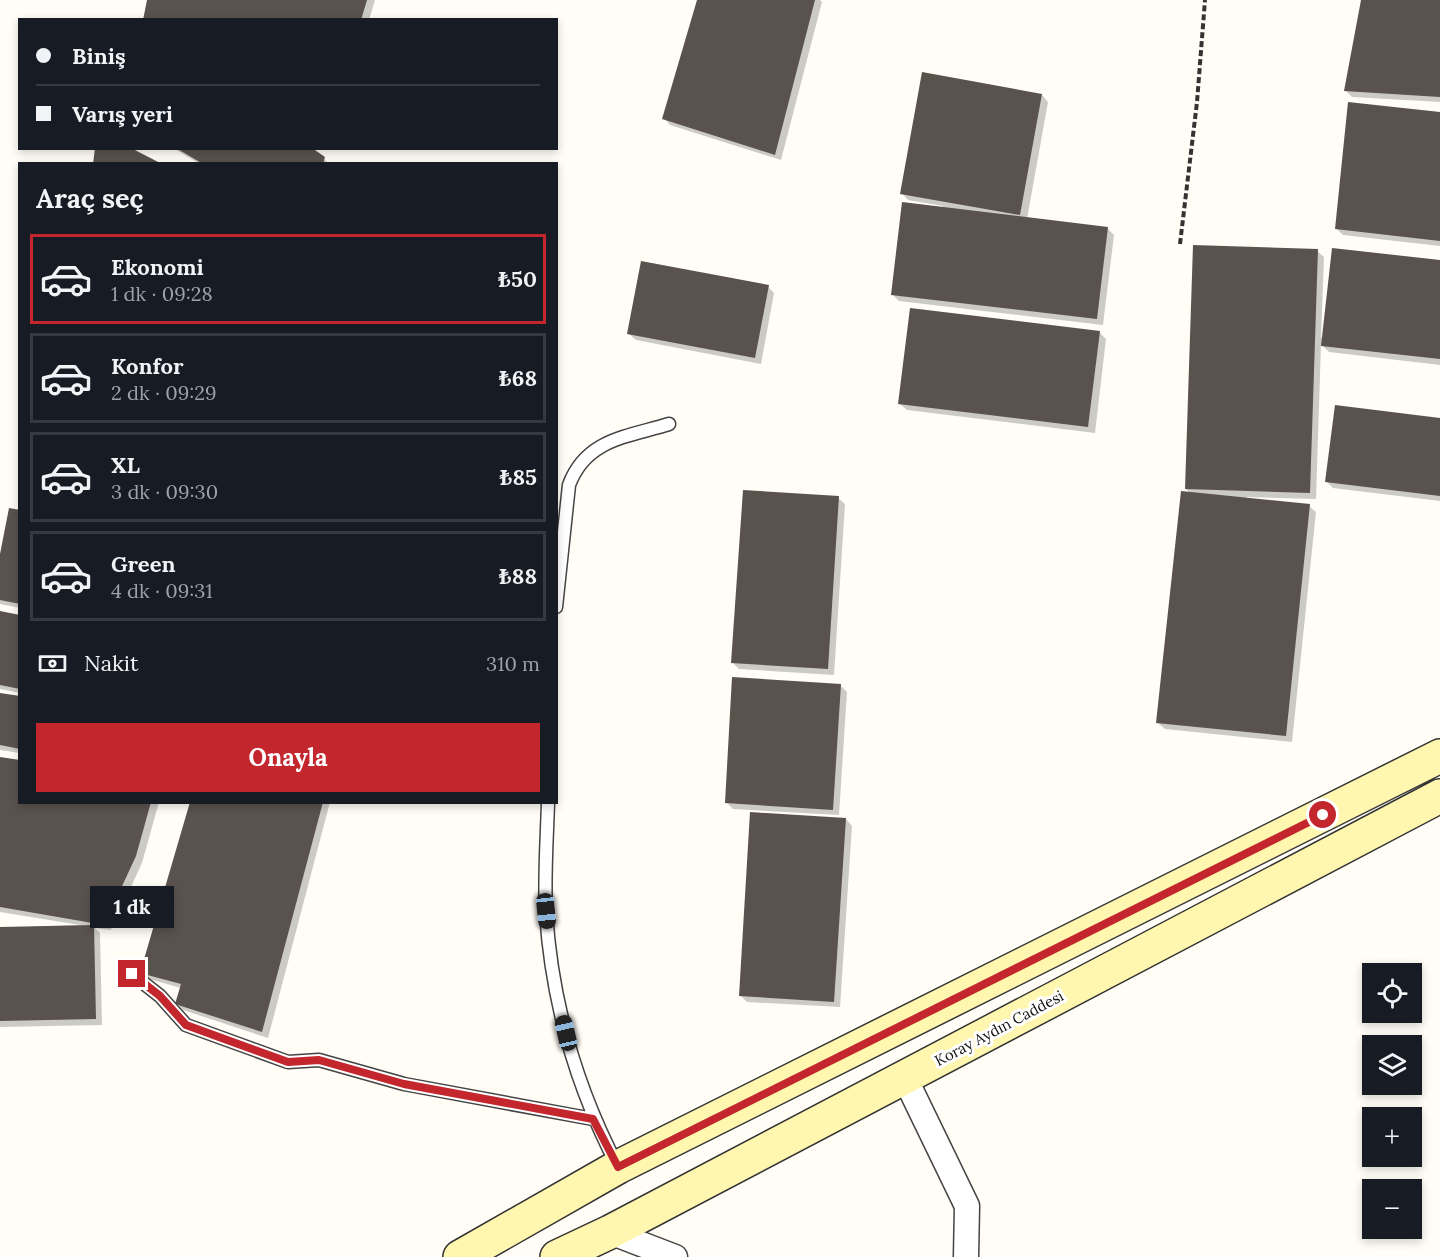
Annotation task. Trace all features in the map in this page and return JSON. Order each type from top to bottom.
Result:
[{"type":"main road","points":[[460,1257],[618,1167],[1440,756]]},
{"type":"main road","name":"Koray Aydın Caddesi","points":[[557,1257],[610,1232],[905,1078],[1440,796]]},
{"type":"street","points":[[905,1078],[967,1206],[966,1257]]},
{"type":"street","points":[[610,1232],[675,1257]]},
{"type":"lane","points":[[558,588],[569,485],[583,458],[605,443],[669,424]]},
{"type":"lane","points":[[548,804],[546,911],[553,977],[570,1051],[593,1119],[618,1167]]},
{"type":"lane","points":[[132,974],[160,996],[186,1025],[288,1062],[319,1060],[404,1084],[593,1119]]},
{"type":"path","points":[[1180,244],[1197,102],[1205,0]]},
{"type":"building","points":[[147,0],[367,0],[362,18],[143,18]]},
{"type":"building","points":[[697,0],[815,0],[775,155],[662,119]]},
{"type":"building","points":[[1361,0],[1440,0],[1440,97],[1344,91]]},
{"type":"building","points":[[922,72],[1042,94],[1020,215],[900,194]]},
{"type":"building","points":[[1348,102],[1440,112],[1440,241],[1335,229]]},
{"type":"building","points":[[95,150],[135,150],[158,162],[93,162]]},
{"type":"building","points":[[179,150],[315,150],[325,157],[324,162],[200,162]]},
{"type":"building","points":[[902,202],[1108,227],[1097,319],[891,295]]},
{"type":"building","points":[[1193,245],[1318,249],[1310,493],[1185,489]]},
{"type":"building","points":[[1332,248],[1440,260],[1440,359],[1321,346]]},
{"type":"building","points":[[641,261],[769,285],[755,358],[627,334]]},
{"type":"building","points":[[910,308],[1100,331],[1088,427],[898,404]]},
{"type":"building","points":[[1335,405],[1440,418],[1440,496],[1325,482]]},
{"type":"building","points":[[743,490],[839,496],[828,669],[731,663]]},
{"type":"building","points":[[1181,491],[1310,504],[1286,736],[1156,723]]},
{"type":"building","points":[[9,508],[18,510],[18,604],[0,600],[0,554]]},
{"type":"building","points":[[0,611],[18,615],[18,689],[0,685]]},
{"type":"building","points":[[732,677],[841,684],[833,810],[725,803]]},
{"type":"building","points":[[0,693],[18,696],[18,749],[0,745]]},
{"type":"building","points":[[0,757],[18,760],[18,804],[150,804],[136,856],[104,925],[0,907]]},
{"type":"building","points":[[189,804],[322,804],[262,1032],[175,1004],[181,984],[140,973]]},
{"type":"building","points":[[750,812],[846,818],[834,1002],[739,996]]},
{"type":"building","points":[[94,925],[96,1019],[0,1021],[0,927]]},
{"type":"route","points":[[132,974],[160,996],[186,1025],[288,1062],[319,1060],[404,1084],[593,1119],[618,1167],[1323,815]]}]
